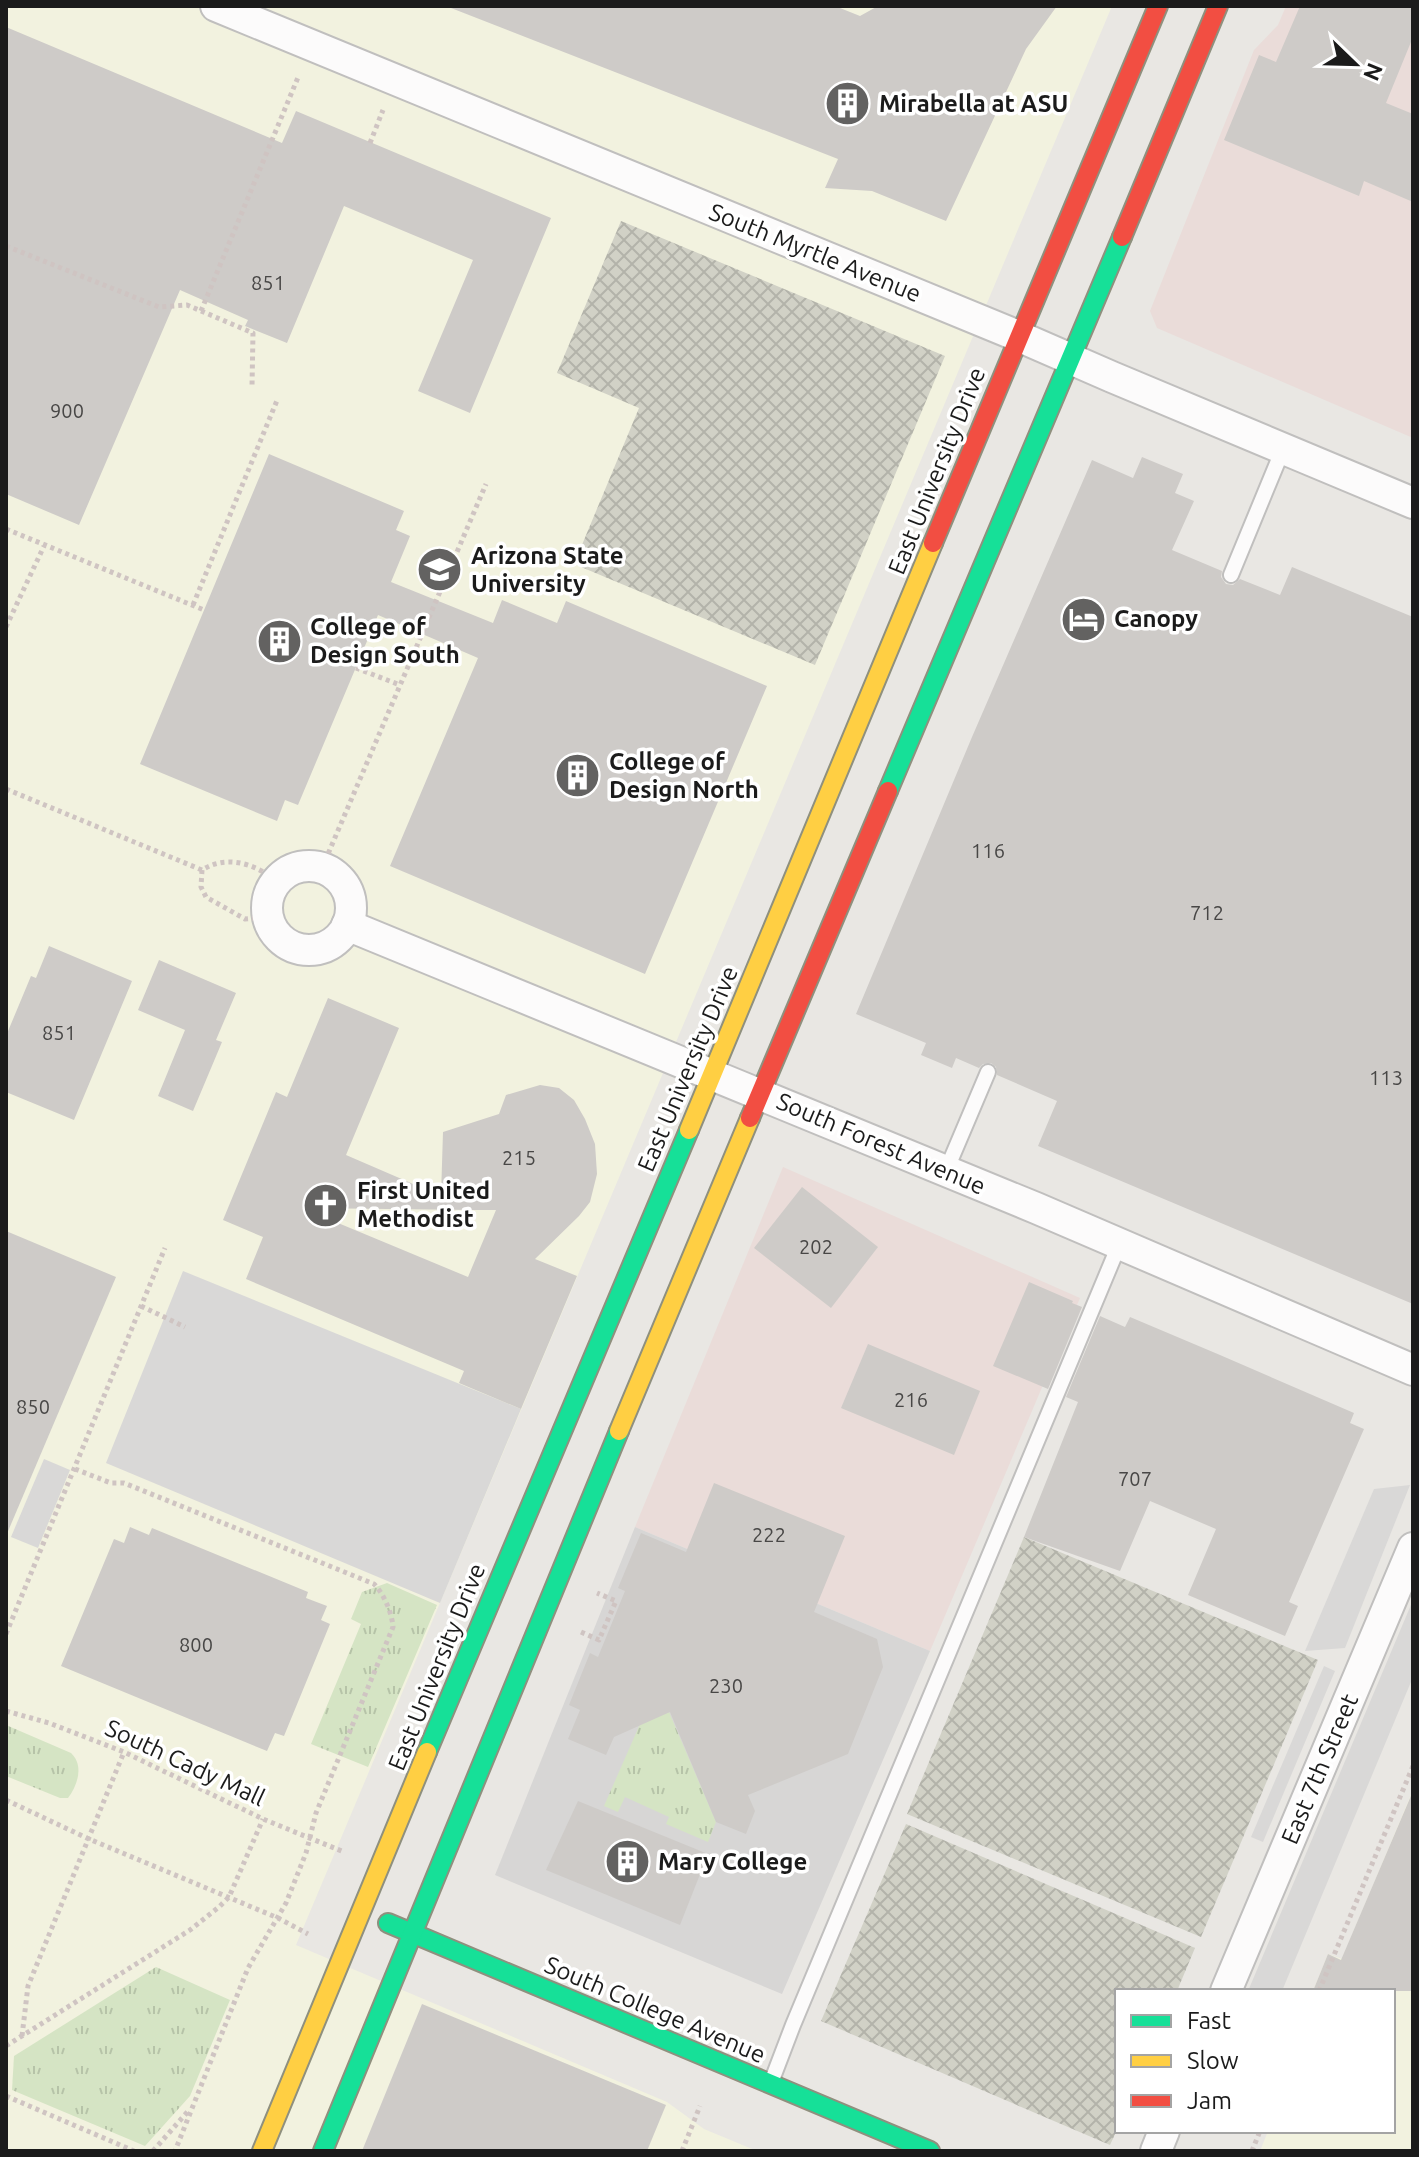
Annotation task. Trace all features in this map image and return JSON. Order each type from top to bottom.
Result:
[{"type":"main road","name":"East University Drive","points":[[262,2151],[501,1572],[1158,6]]},
{"type":"main road","points":[[323,2151],[761,1095],[1218,6]]},
{"type":"main road","name":"South College Avenue","points":[[361,1912],[930,2151]]},
{"type":"street","name":"South Myrtle Avenue","points":[[216,6],[1018,336],[1413,503]]},
{"type":"street","points":[[298,868],[322,868],[344,885],[350,898],[351,912],[347,925],[341,935],[320,948],[296,948],[278,936],[268,917],[270,891],[277,881],[298,868]]},
{"type":"street","name":"South Forest Avenue","points":[[347,925],[946,1171],[1413,1370]]},
{"type":"street","name":"East 7th Street","points":[[1227,1989],[1413,1548]]},
{"type":"lane","points":[[1231,575],[1283,449]]},
{"type":"lane","points":[[946,1171],[988,1072]]},
{"type":"lane","points":[[771,2084],[1119,1245]]},
{"type":"path","points":[[201,311],[299,74]]},
{"type":"path","points":[[370,143],[383,109]]},
{"type":"path","points":[[6,246],[159,307],[187,305],[253,333],[252,386]]},
{"type":"path","points":[[193,605],[278,398]]},
{"type":"path","points":[[322,868],[486,484]]},
{"type":"path","points":[[6,529],[204,610]]},
{"type":"path","points":[[6,627],[44,546]]},
{"type":"path","points":[[356,668],[400,685]]},
{"type":"path","points":[[6,789],[202,870]]},
{"type":"path","points":[[202,870],[223,862],[262,869],[277,881]]},
{"type":"path","points":[[202,870],[201,887],[206,897],[245,919],[268,917]]},
{"type":"path","points":[[6,1634],[165,1248]]},
{"type":"path","points":[[141,1306],[185,1327]]},
{"type":"path","points":[[75,1469],[111,1483],[124,1483],[374,1584],[393,1627],[316,1813],[311,1839],[286,1903],[248,1968],[175,2151]]},
{"type":"path","points":[[581,1632],[599,1640],[616,1601],[597,1593]]},
{"type":"path","name":"South Cady Mall","points":[[6,1711],[49,1723],[124,1752],[263,1819],[347,1853]]},
{"type":"path","points":[[22,2036],[28,1986],[124,1752]]},
{"type":"path","points":[[1320,1989],[1413,1766]]},
{"type":"path","points":[[6,1800],[89,1839],[278,1918],[311,1936]]},
{"type":"path","points":[[6,2046],[190,1930],[229,1897],[263,1819]]},
{"type":"path","points":[[6,2096],[134,2151]]},
{"type":"path","points":[[153,2151],[194,2105]]},
{"type":"path","points":[[682,2151],[700,2106]]},
{"type":"shaded area","name":"Arizona State University","points":[[6,6],[1112,6],[296,1945],[667,2102],[704,2129],[757,2151],[6,2151]]},
{"type":"shaded area","points":[[1286,6],[1413,6],[1413,438],[1157,328],[1150,311],[1254,50],[1278,25]]},
{"type":"shaded area","points":[[621,221],[945,356],[815,665],[574,564],[639,408],[557,373]]},
{"type":"shaded area","points":[[783,1167],[1080,1298],[930,1651],[635,1527]]},
{"type":"shaded area","points":[[183,1271],[521,1409],[440,1603],[106,1463]]},
{"type":"shaded area","points":[[44,1459],[70,1470],[38,1548],[11,1537]]},
{"type":"shaded area","points":[[1410,1485],[1345,1648],[1305,1651],[1374,1489]]},
{"type":"shaded area","points":[[635,1527],[930,1651],[782,1994],[495,1875]]},
{"type":"shaded area","points":[[1024,1537],[1318,1660],[1201,1937],[907,1814]]},
{"type":"shaded area","points":[[1413,1600],[1413,1677],[1283,1989],[1249,1989]]},
{"type":"shaded area","points":[[1324,1666],[1335,1671],[1263,1842],[1251,1837]]},
{"type":"shaded area","points":[[1413,1790],[1413,2151],[1260,2151],[1267,2133],[1395,2133],[1395,1989],[1314,1989],[1328,1954],[1342,1959]]},
{"type":"shaded area","points":[[906,1824],[1195,1948],[1178,1989],[1115,1989],[1116,2133],[1110,2145],[821,2021]]},
{"type":"green space","points":[[387,1583],[437,1605],[368,1767],[311,1744],[361,1624],[351,1619],[362,1592]]},
{"type":"green space","points":[[669,1712],[716,1822],[708,1842],[666,1824],[669,1817],[625,1797],[618,1812],[604,1806],[640,1724]]},
{"type":"green space","points":[[6,1725],[71,1753],[77,1763],[78,1775],[68,1798],[60,1798],[6,1776]]},
{"type":"green space","points":[[156,1967],[230,2000],[190,2096],[145,2146],[12,2090],[14,2056]]},
{"type":"building","name":"Mirabella at ASU","points":[[451,6],[835,6],[860,16],[878,6],[1057,6],[1026,49],[946,221],[872,191],[825,188],[838,159]]},
{"type":"building","points":[[1300,6],[1413,6],[1413,37],[1386,103],[1413,114],[1413,202],[1364,181],[1359,196],[1224,140],[1259,55],[1276,62]]},
{"type":"building","points":[[6,27],[282,143],[296,111],[551,218],[470,413],[418,391],[473,260],[344,206],[287,343],[245,326],[248,320],[180,290],[79,525],[6,494]]},
{"type":"building","points":[[269,454],[404,511],[396,530],[410,536],[391,582],[493,623],[502,600],[557,623],[566,601],[767,686],[645,974],[390,866],[478,658],[378,615],[298,805],[285,800],[277,821],[140,764]]},
{"type":"building","points":[[1142,457],[1183,474],[1175,493],[1194,501],[1172,550],[1222,571],[1221,577],[1226,584],[1233,585],[1240,579],[1280,595],[1292,567],[1413,617],[1413,1304],[1038,1146],[1057,1101],[997,1075],[996,1067],[991,1063],[979,1068],[956,1058],[952,1068],[921,1055],[926,1043],[856,1014],[1092,460],[1133,478]]},
{"type":"building","points":[[49,946],[132,981],[74,1120],[6,1092],[6,1036],[31,976],[36,978]]},
{"type":"building","points":[[159,960],[236,993],[216,1040],[222,1042],[193,1111],[158,1096],[185,1030],[138,1010]]},
{"type":"building","name":"First United Methodist","points":[[328,998],[399,1028],[346,1155],[441,1196],[443,1132],[499,1114],[506,1095],[540,1085],[559,1088],[574,1100],[595,1144],[597,1174],[590,1202],[535,1259],[577,1276],[521,1409],[459,1383],[464,1371],[246,1279],[263,1237],[223,1220],[276,1092],[287,1097]],"holes":[[[302,1208],[496,1210],[468,1277]]]},
{"type":"building","points":[[802,1187],[878,1247],[831,1308],[754,1248]]},
{"type":"building","points":[[6,1231],[116,1277],[6,1536]]},
{"type":"building","points":[[1029,1282],[1082,1307],[1048,1389],[993,1366]]},
{"type":"building","points":[[1100,1316],[1125,1327],[1130,1317],[1220,1355],[1354,1413],[1350,1423],[1364,1429],[1289,1602],[1298,1606],[1285,1636],[1188,1595],[1216,1529],[1150,1501],[1120,1571],[1024,1537],[1078,1402],[1066,1397]]},
{"type":"building","points":[[868,1344],[980,1391],[954,1455],[841,1408]]},
{"type":"building","points":[[714,1483],[845,1536],[814,1612],[877,1639],[883,1667],[848,1754],[748,1795],[755,1811],[746,1834],[716,1822],[670,1712],[614,1737],[606,1755],[568,1739],[580,1710],[569,1705],[590,1653],[598,1657],[625,1591],[618,1588],[641,1533],[686,1552]]},
{"type":"building","points":[[130,1527],[149,1535],[152,1528],[308,1592],[306,1598],[327,1606],[321,1620],[330,1624],[284,1736],[275,1733],[267,1751],[61,1666],[114,1539],[124,1543]]},
{"type":"building","points":[[1413,1791],[1413,1991],[1314,1989],[1328,1954],[1341,1960]]},
{"type":"building","name":"Mary College","points":[[578,1801],[708,1854],[680,1925],[546,1870]]},
{"type":"building","points":[[422,2004],[666,2105],[647,2151],[362,2151]]},
{"type":"traffic: fast","points":[[888,791],[1122,237]]},
{"type":"traffic: fast","points":[[427,1752],[689,1130]]},
{"type":"traffic: fast","points":[[323,2151],[619,1431]]},
{"type":"traffic: fast","points":[[388,1923],[930,2151]]},
{"type":"traffic: slow","points":[[689,1130],[933,543]]},
{"type":"traffic: slow","points":[[619,1431],[750,1118]]},
{"type":"traffic: slow","points":[[262,2151],[427,1752]]},
{"type":"traffic: jam","points":[[933,543],[1158,6]]},
{"type":"traffic: jam","points":[[1122,237],[1218,6]]},
{"type":"traffic: jam","points":[[750,1118],[888,791]]},
{"type":"place","name":"Mirabella at ASU","points":[[848,104]]},
{"type":"place","name":"Arizona State University","points":[[440,570]]},
{"type":"place","name":"Canopy","points":[[1083,619]]},
{"type":"place","name":"College of Design South","points":[[279,641]]},
{"type":"place","name":"College of Design North","points":[[578,776]]},
{"type":"place","name":"First United Methodist","points":[[326,1205]]},
{"type":"place","name":"Mary College","points":[[627,1862]]}]
